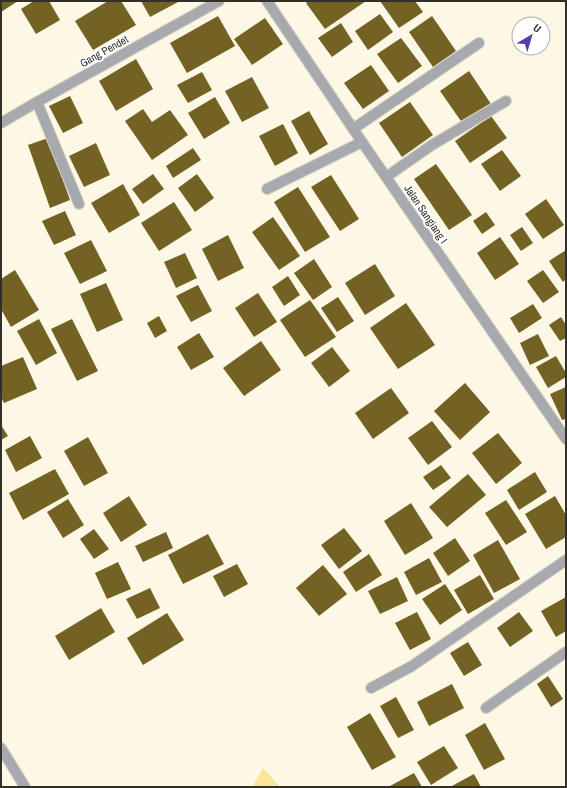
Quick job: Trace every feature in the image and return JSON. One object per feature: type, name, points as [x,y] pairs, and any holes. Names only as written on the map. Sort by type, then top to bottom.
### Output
[{"type":"street","name":"Gang Pendet","points":[[1,123],[219,1]]},
{"type":"street","name":"Jalan Sangiang I","points":[[267,1],[566,439]]},
{"type":"street","points":[[353,129],[479,43]]},
{"type":"street","points":[[386,176],[432,145],[506,101]]},
{"type":"street","points":[[37,102],[78,204]]},
{"type":"street","points":[[267,189],[362,142]]},
{"type":"street","points":[[371,688],[412,666],[566,560]]},
{"type":"street","points":[[486,708],[566,652]]},
{"type":"street","points":[[1,748],[25,787]]},
{"type":"shaded area","points":[[263,768],[280,787],[252,787]]},
{"type":"building","points":[[1,1],[18,1],[1,12]]},
{"type":"building","points":[[34,1],[49,1],[60,20],[36,34],[21,9]]},
{"type":"building","points":[[108,1],[121,1],[136,25],[93,50],[75,21]]},
{"type":"building","points":[[141,1],[180,1],[150,17]]},
{"type":"building","points":[[309,1],[366,1],[325,29],[306,3]]},
{"type":"building","points":[[380,1],[415,1],[423,12],[399,28]]},
{"type":"building","points":[[380,14],[393,32],[368,50],[355,31]]},
{"type":"building","points":[[218,16],[235,46],[187,73],[170,43]]},
{"type":"building","points":[[432,16],[456,51],[433,67],[409,32]]},
{"type":"building","points":[[265,18],[283,44],[252,65],[234,39]]},
{"type":"building","points":[[341,23],[353,42],[332,57],[318,38]]},
{"type":"building","points":[[401,38],[422,66],[398,83],[377,54]]},
{"type":"building","points":[[136,59],[153,89],[116,111],[99,81]]},
{"type":"building","points":[[371,65],[389,91],[363,109],[344,83]]},
{"type":"building","points":[[469,71],[491,104],[463,124],[440,91]]},
{"type":"building","points":[[202,72],[212,90],[188,103],[177,85]]},
{"type":"building","points":[[252,77],[269,108],[242,122],[225,91]]},
{"type":"building","points":[[70,96],[83,123],[63,133],[49,106]]},
{"type":"building","points":[[215,97],[230,123],[204,139],[188,113]]},
{"type":"building","points":[[410,102],[433,135],[402,157],[379,123]]},
{"type":"building","points":[[143,109],[152,122],[170,110],[188,135],[152,160],[125,121]]},
{"type":"building","points":[[309,111],[328,144],[310,155],[291,121]]},
{"type":"building","points":[[491,116],[507,138],[470,163],[455,141]]},
{"type":"building","points":[[283,124],[298,153],[275,166],[259,136]]},
{"type":"building","points":[[48,138],[70,200],[50,208],[28,145]]},
{"type":"building","points":[[96,143],[110,175],[84,187],[69,156]]},
{"type":"building","points":[[193,148],[201,160],[173,178],[166,166]]},
{"type":"building","points":[[502,150],[521,176],[500,191],[481,164]]},
{"type":"building","points":[[436,164],[472,215],[449,230],[414,179]]},
{"type":"building","points":[[153,174],[164,189],[143,204],[132,189]]},
{"type":"building","points":[[197,174],[214,198],[195,212],[178,188]]},
{"type":"building","points":[[331,175],[359,219],[340,231],[311,187]]},
{"type":"building","points":[[123,184],[140,215],[109,233],[91,203]]},
{"type":"building","points":[[298,187],[330,237],[305,252],[274,202]]},
{"type":"building","points":[[546,199],[564,225],[543,239],[525,214]]},
{"type":"building","points":[[174,202],[192,230],[159,251],[141,223]]},
{"type":"building","points":[[65,211],[76,235],[54,245],[42,221]]},
{"type":"building","points":[[486,212],[495,225],[482,234],[473,221]]},
{"type":"building","points":[[273,217],[300,256],[279,270],[252,232]]},
{"type":"building","points":[[522,227],[533,243],[521,251],[510,235]]},
{"type":"building","points":[[228,235],[244,268],[218,281],[202,249]]},
{"type":"building","points":[[500,237],[519,264],[495,280],[477,253]]},
{"type":"building","points":[[91,240],[107,271],[80,284],[64,253]]},
{"type":"building","points":[[566,250],[566,279],[563,282],[549,261]]},
{"type":"building","points":[[185,253],[197,278],[176,288],[164,262]]},
{"type":"building","points":[[314,259],[332,287],[313,300],[294,273]]},
{"type":"building","points":[[375,264],[395,296],[365,315],[345,283]]},
{"type":"building","points":[[15,270],[39,310],[11,327],[1,309],[1,279]]},
{"type":"building","points":[[543,270],[559,292],[543,303],[527,281]]},
{"type":"building","points":[[288,276],[300,295],[284,306],[272,287]]},
{"type":"building","points":[[106,283],[123,320],[97,332],[80,294]]},
{"type":"building","points":[[198,285],[212,311],[191,322],[176,296]]},
{"type":"building","points":[[258,293],[277,322],[254,337],[235,308]]},
{"type":"building","points":[[338,297],[354,321],[337,332],[321,308]]},
{"type":"building","points":[[310,300],[336,337],[305,357],[280,320]]},
{"type":"building","points":[[406,303],[435,345],[398,369],[370,328]]},
{"type":"building","points":[[533,304],[542,318],[519,333],[510,318]]},
{"type":"building","points":[[159,316],[167,331],[155,338],[147,323]]},
{"type":"building","points":[[561,317],[566,325],[566,338],[560,341],[549,325]]},
{"type":"building","points":[[39,319],[57,353],[36,365],[17,331]]},
{"type":"building","points":[[72,319],[98,371],[77,381],[51,329]]},
{"type":"building","points":[[199,333],[214,357],[191,370],[177,347]]},
{"type":"building","points":[[538,334],[549,356],[530,365],[520,343]]},
{"type":"building","points":[[261,341],[281,370],[244,396],[223,368]]},
{"type":"building","points":[[332,347],[350,371],[329,387],[311,363]]},
{"type":"building","points":[[556,356],[566,373],[566,377],[548,388],[536,367]]},
{"type":"building","points":[[23,357],[37,389],[4,403],[1,397],[1,366]]},
{"type":"building","points":[[465,383],[490,412],[460,440],[434,411]]},
{"type":"building","points":[[566,387],[566,419],[562,420],[550,394]]},
{"type":"building","points":[[391,388],[409,413],[373,439],[355,413]]},
{"type":"building","points":[[432,421],[452,447],[428,465],[408,438]]},
{"type":"building","points":[[1,425],[8,436],[1,440]]},
{"type":"building","points":[[498,433],[522,463],[496,484],[472,453]]},
{"type":"building","points":[[30,436],[42,458],[16,472],[5,450]]},
{"type":"building","points":[[88,437],[108,473],[84,486],[64,451]]},
{"type":"building","points":[[441,465],[451,478],[433,490],[423,477]]},
{"type":"building","points":[[55,469],[69,494],[23,520],[9,493]]},
{"type":"building","points":[[535,472],[547,492],[519,510],[507,490]]},
{"type":"building","points":[[468,474],[486,495],[447,527],[429,507]]},
{"type":"building","points":[[129,496],[147,525],[121,542],[103,513]]},
{"type":"building","points":[[555,496],[566,515],[566,537],[546,549],[525,514]]},
{"type":"building","points":[[68,499],[84,525],[63,538],[47,512]]},
{"type":"building","points":[[506,500],[527,532],[506,545],[485,513]]},
{"type":"building","points":[[411,503],[433,538],[405,555],[384,521]]},
{"type":"building","points":[[344,528],[362,551],[339,569],[321,545]]},
{"type":"building","points":[[94,529],[109,549],[94,559],[80,539]]},
{"type":"building","points":[[166,532],[173,548],[143,562],[135,546]]},
{"type":"building","points":[[208,534],[224,564],[183,584],[168,555]]},
{"type":"building","points":[[455,538],[470,561],[448,576],[433,553]]},
{"type":"building","points":[[498,540],[520,579],[494,593],[473,555]]},
{"type":"building","points":[[369,554],[382,575],[356,592],[343,572]]},
{"type":"building","points":[[429,558],[442,582],[416,595],[404,572]]},
{"type":"building","points":[[118,562],[131,589],[107,599],[95,573]]},
{"type":"building","points":[[237,564],[248,584],[224,597],[213,576]]},
{"type":"building","points":[[323,565],[347,594],[319,616],[296,588]]},
{"type":"building","points":[[480,575],[494,599],[468,614],[454,590]]},
{"type":"building","points":[[397,577],[408,601],[380,614],[368,591]]},
{"type":"building","points":[[445,584],[462,610],[440,625],[422,599]]},
{"type":"building","points":[[150,588],[160,608],[137,619],[126,599]]},
{"type":"building","points":[[566,597],[566,631],[556,637],[541,611]]},
{"type":"building","points":[[101,608],[115,632],[69,660],[55,636]]},
{"type":"building","points":[[417,612],[431,639],[410,650],[395,623]]},
{"type":"building","points":[[519,612],[533,631],[510,647],[497,628]]},
{"type":"building","points":[[167,613],[184,640],[143,665],[127,638]]},
{"type":"building","points":[[468,642],[482,665],[464,676],[450,653]]},
{"type":"building","points":[[548,676],[563,699],[551,707],[537,684]]},
{"type":"building","points":[[452,684],[464,708],[429,726],[417,702]]},
{"type":"building","points":[[396,697],[414,730],[398,738],[380,706]]},
{"type":"building","points":[[370,713],[396,757],[372,770],[347,727]]},
{"type":"building","points":[[485,723],[505,759],[484,770],[465,735]]},
{"type":"building","points":[[444,746],[458,768],[431,785],[417,762]]},
{"type":"building","points":[[414,773],[422,787],[390,787],[390,786]]},
{"type":"building","points":[[474,774],[481,787],[450,787]]}]
